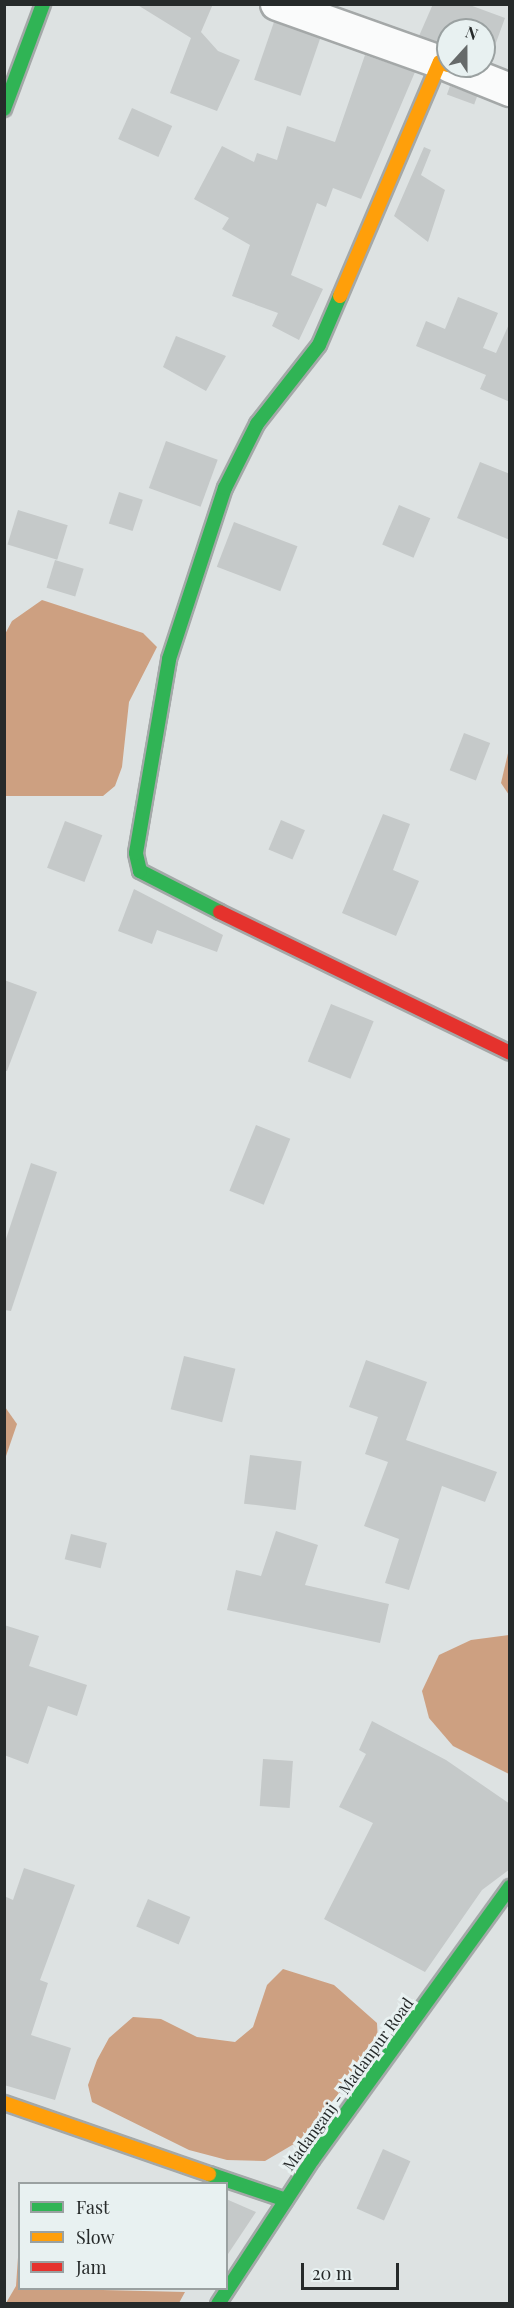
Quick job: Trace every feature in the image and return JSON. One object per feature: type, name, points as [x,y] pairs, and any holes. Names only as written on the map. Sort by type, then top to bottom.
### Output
[{"type":"street","points":[[4,109],[43,4]]},
{"type":"street","points":[[277,4],[436,60]]},
{"type":"street","points":[[440,78],[319,345],[257,424],[213,519],[169,659],[136,853],[140,871],[164,885],[510,1053]]},
{"type":"street","points":[[480,78],[510,90]]},
{"type":"street","name":"Madanganj - Madanpur Road","points":[[228,2289],[286,2200],[510,1887]]},
{"type":"street","points":[[4,2103],[286,2200]]},
{"type":"street","name":"Madanganj - Madanpur Road","points":[[218,2304],[227,2290]]},
{"type":"shaded area","points":[[42,600],[143,633],[157,647],[129,702],[122,767],[115,786],[103,796],[5,796],[4,636],[12,621]]},
{"type":"shaded area","points":[[509,749],[509,795],[501,783]]},
{"type":"shaded area","points":[[5,1407],[17,1424],[5,1459]]},
{"type":"shaded area","points":[[510,1635],[509,1774],[453,1746],[429,1718],[422,1691],[439,1655],[471,1640]]},
{"type":"shaded area","points":[[283,1969],[334,1985],[377,2023],[378,2042],[367,2060],[299,2141],[265,2161],[227,2160],[189,2150],[92,2102],[88,2085],[97,2060],[109,2038],[133,2017],[161,2019],[197,2037],[235,2042],[253,2027],[267,1985]]},
{"type":"shaded area","points":[[18,2257],[18,2290],[185,2292],[179,2303],[6,2303],[16,2286]]},
{"type":"building","points":[[136,4],[213,4],[201,32],[218,51],[240,60],[217,111],[170,93],[191,38]]},
{"type":"building","points":[[433,4],[467,4],[505,18],[496,43],[496,18],[436,18],[436,41],[419,36]]},
{"type":"building","points":[[274,22],[320,38],[300,96],[254,80]]},
{"type":"building","points":[[365,55],[415,72],[361,199],[333,188],[326,207],[317,203],[291,275],[323,289],[299,340],[272,326],[278,313],[232,296],[250,245],[222,229],[229,218],[194,199],[222,146],[254,162],[257,153],[277,160],[287,126],[335,142]]},
{"type":"building","points":[[450,86],[477,96],[474,104],[447,94]]},
{"type":"building","points":[[132,108],[172,126],[158,157],[118,139]]},
{"type":"building","points":[[424,147],[431,150],[421,175],[445,190],[428,242],[394,216]]},
{"type":"building","points":[[458,297],[498,313],[483,348],[496,353],[510,322],[510,402],[480,389],[486,375],[416,346],[426,321],[445,329]]},
{"type":"building","points":[[176,336],[226,356],[206,391],[163,367]]},
{"type":"building","points":[[166,441],[218,460],[201,507],[149,488]]},
{"type":"building","points":[[480,462],[510,474],[510,540],[457,518]]},
{"type":"building","points":[[119,492],[143,500],[133,531],[109,523]]},
{"type":"building","points":[[399,505],[430,518],[413,558],[382,545]]},
{"type":"building","points":[[18,510],[68,525],[57,560],[7,544]]},
{"type":"building","points":[[234,522],[297,546],[280,591],[217,567]]},
{"type":"building","points":[[55,560],[84,569],[75,597],[47,588]]},
{"type":"building","points":[[464,733],[490,743],[476,780],[450,770]]},
{"type":"building","points":[[383,814],[410,824],[393,870],[419,881],[396,936],[342,913]]},
{"type":"building","points":[[281,820],[305,830],[292,860],[268,849]]},
{"type":"building","points":[[65,821],[102,835],[84,882],[47,868]]},
{"type":"building","points":[[134,889],[223,935],[217,952],[157,930],[152,944],[118,931]]},
{"type":"building","points":[[4,980],[37,992],[7,1071],[4,1071]]},
{"type":"building","points":[[331,1004],[374,1021],[350,1079],[308,1061]]},
{"type":"building","points":[[256,1125],[290,1139],[264,1205],[229,1191]]},
{"type":"building","points":[[31,1163],[57,1172],[11,1311],[4,1310],[4,1245]]},
{"type":"building","points":[[184,1356],[235,1369],[222,1422],[171,1409]]},
{"type":"building","points":[[366,1360],[427,1382],[406,1440],[497,1472],[485,1502],[442,1486],[409,1590],[385,1583],[399,1539],[364,1526],[388,1462],[365,1454],[378,1417],[349,1407]]},
{"type":"building","points":[[250,1455],[302,1461],[296,1510],[244,1504]]},
{"type":"building","points":[[276,1531],[318,1545],[305,1585],[389,1604],[380,1643],[227,1610],[236,1570],[261,1576]]},
{"type":"building","points":[[71,1534],[107,1543],[101,1568],[65,1559]]},
{"type":"building","points":[[4,1625],[39,1636],[29,1666],[87,1685],[77,1716],[48,1706],[28,1764],[4,1755]]},
{"type":"building","points":[[372,1721],[446,1760],[510,1804],[510,1869],[482,1890],[425,1972],[324,1919],[373,1823],[339,1807],[366,1754],[359,1750]]},
{"type":"building","points":[[263,1759],[293,1761],[290,1808],[260,1806]]},
{"type":"building","points":[[24,1868],[75,1885],[40,1980],[48,1983],[31,2035],[71,2048],[55,2100],[4,2085],[4,1896],[13,1900]]},
{"type":"building","points":[[148,1899],[190,1917],[179,1945],[136,1927]]},
{"type":"building","points":[[383,2149],[410,2161],[384,2221],[357,2208]]},
{"type":"building","points":[[228,2200],[256,2212],[228,2254]]},
{"type":"traffic: fast","points":[[4,109],[43,4]]},
{"type":"traffic: fast","points":[[220,912],[140,871],[136,853],[169,659],[225,488],[257,424],[319,345],[340,296]]},
{"type":"traffic: fast","points":[[228,2289],[313,2159],[510,1887]]},
{"type":"traffic: fast","points":[[209,2174],[286,2200]]},
{"type":"traffic: fast","points":[[218,2304],[227,2290]]},
{"type":"traffic: slow","points":[[340,296],[436,71]]},
{"type":"traffic: slow","points":[[4,2103],[209,2174]]},
{"type":"traffic: jam","points":[[220,912],[510,1053]]}]
